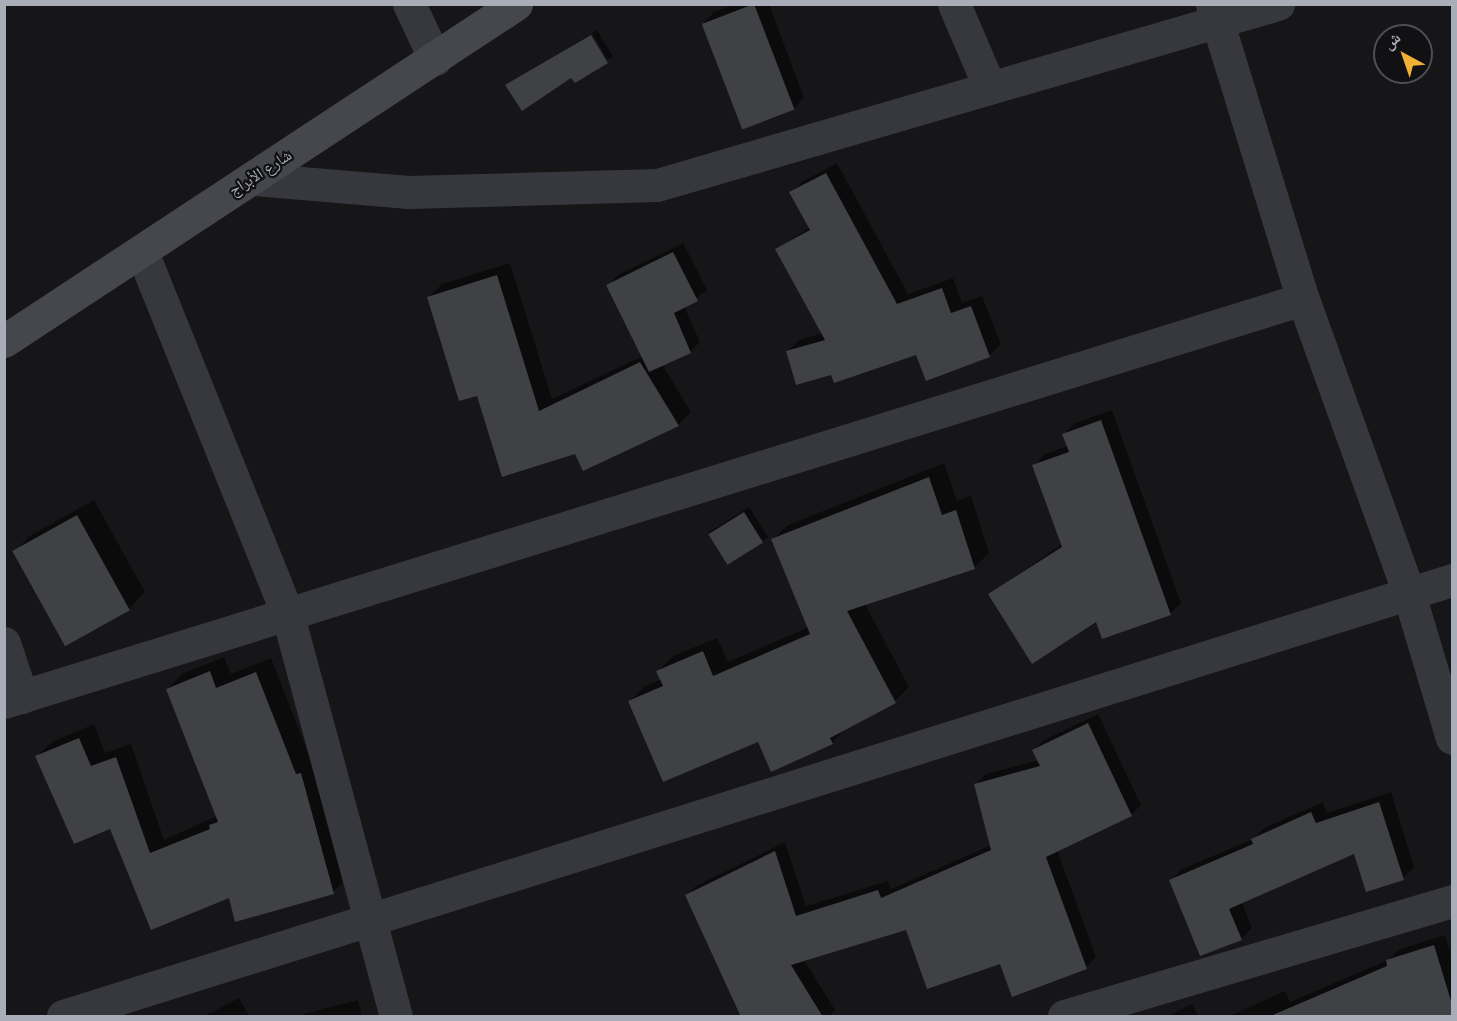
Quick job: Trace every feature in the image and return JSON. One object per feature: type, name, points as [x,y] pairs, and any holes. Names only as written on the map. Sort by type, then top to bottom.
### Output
[{"type":"street","points":[[409,4],[435,59]]},
{"type":"street","name":"شارع الأبراج","points":[[4,341],[254,179],[516,4]]},
{"type":"street","points":[[954,4],[990,88]]},
{"type":"street","points":[[254,179],[408,192],[657,185],[990,88],[1215,13],[1278,4]]},
{"type":"street","points":[[1215,13],[1303,299],[1409,594],[1452,738]]},
{"type":"street","points":[[142,252],[288,616],[396,1017]]},
{"type":"street","points":[[4,643],[13,699],[288,616],[1303,299]]},
{"type":"street","points":[[63,1017],[1452,580]]},
{"type":"street","points":[[1064,1017],[1452,901]]},
{"type":"building","points":[[754,4],[794,109],[742,130],[702,24]]},
{"type":"building","points":[[591,35],[608,63],[575,83],[571,78],[522,111],[505,85]]},
{"type":"building","points":[[826,173],[897,304],[942,288],[951,313],[971,306],[990,357],[926,381],[916,355],[834,383],[831,375],[796,385],[786,351],[825,340],[775,249],[810,230],[789,192]]},
{"type":"building","points":[[673,252],[698,301],[674,313],[691,353],[649,372],[606,285]]},
{"type":"building","points":[[497,275],[539,411],[640,362],[679,426],[583,471],[575,454],[502,477],[477,396],[459,401],[427,297]]},
{"type":"building","points":[[1101,420],[1171,615],[1102,639],[1096,622],[1032,664],[988,594],[1062,547],[1032,465],[1069,452],[1062,434]]},
{"type":"building","points":[[929,477],[942,515],[956,510],[975,569],[847,611],[896,703],[830,738],[833,744],[771,772],[758,742],[663,782],[628,701],[663,686],[656,671],[703,651],[713,676],[810,634],[771,539]]},
{"type":"building","points":[[744,512],[763,543],[727,565],[708,534]]},
{"type":"building","points":[[77,515],[130,610],[65,646],[12,551]]},
{"type":"building","points":[[210,671],[216,688],[256,672],[296,774],[301,773],[334,894],[235,922],[229,898],[151,930],[110,829],[74,844],[35,756],[79,738],[91,766],[116,757],[150,853],[210,829],[209,825],[218,822],[166,689]]},
{"type":"building","points":[[1088,723],[1132,816],[1046,857],[1087,969],[1012,997],[1000,964],[927,989],[906,930],[791,965],[823,1017],[741,1017],[685,895],[775,851],[796,916],[878,890],[881,898],[991,850],[974,784],[1040,766],[1032,750]]},
{"type":"building","points":[[1379,802],[1404,880],[1366,892],[1354,854],[1229,909],[1242,940],[1200,956],[1169,880],[1253,844],[1251,839],[1311,812],[1316,823]]},
{"type":"building","points":[[1434,945],[1452,1004],[1452,1017],[1268,1017],[1387,966],[1386,960]]}]
